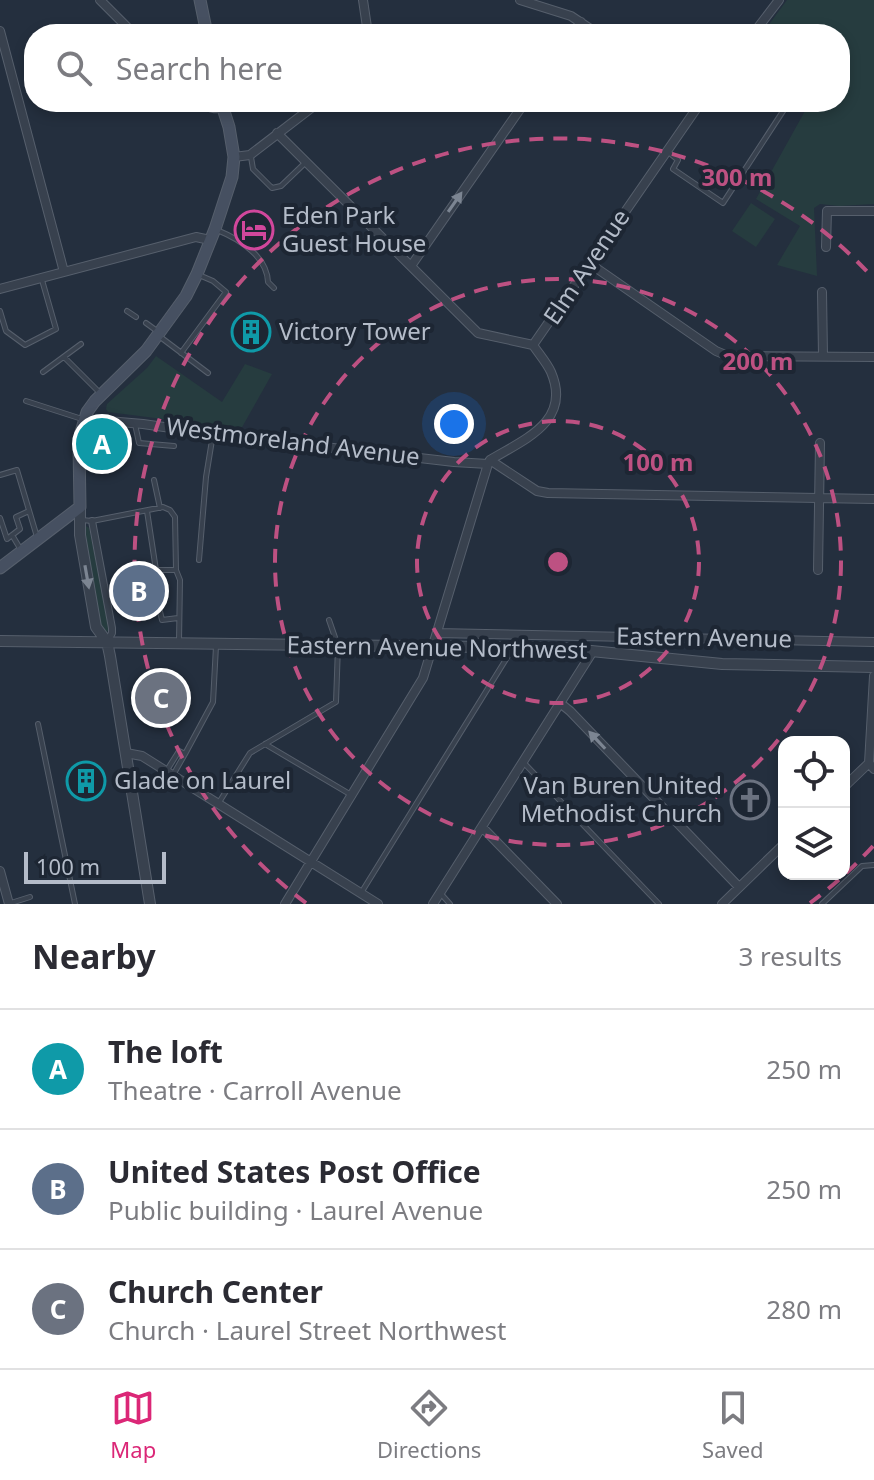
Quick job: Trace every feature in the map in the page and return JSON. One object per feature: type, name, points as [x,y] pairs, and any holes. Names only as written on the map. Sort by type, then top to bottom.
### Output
[{"type":"main road","points":[[200,0],[205,24]]},
{"type":"main road","points":[[0,568],[38,539],[80,514],[79,446],[84,419],[101,395],[137,361],[186,296],[212,234],[232,177],[234,157],[224,112]]},
{"type":"street","points":[[100,0],[124,24]]},
{"type":"street","points":[[363,0],[367,24]]},
{"type":"street","points":[[520,0],[571,16],[584,24]]},
{"type":"street","points":[[761,24],[779,0]]},
{"type":"street","points":[[0,31],[64,272]]},
{"type":"street","points":[[234,157],[250,155],[305,112]]},
{"type":"street","points":[[411,266],[518,112]]},
{"type":"street","name":"Elm Avenue","points":[[489,462],[531,436],[556,408],[557,394],[551,372],[533,345],[693,112]]},
{"type":"street","points":[[277,133],[478,333],[533,345]]},
{"type":"street","points":[[826,247],[827,211],[874,211]]},
{"type":"street","points":[[0,289],[212,234]]},
{"type":"street","points":[[589,263],[716,351],[728,356],[874,357]]},
{"type":"street","points":[[822,292],[823,356]]},
{"type":"street","name":"Westmoreland Avenue","points":[[84,419],[454,462],[489,462],[537,491],[548,493],[874,499]]},
{"type":"street","points":[[818,570],[820,443]]},
{"type":"street","points":[[285,904],[419,688],[489,462]]},
{"type":"street","points":[[80,514],[80,535],[96,627],[107,642],[150,904]]},
{"type":"street","points":[[92,521],[112,628],[107,642]]},
{"type":"street","name":"Eastern Avenue","points":[[437,633],[874,642]]},
{"type":"street","name":"Eastern Avenue Northwest","points":[[0,641],[561,648],[739,665],[874,667]]},
{"type":"street","points":[[433,904],[593,651]]},
{"type":"street","points":[[850,782],[871,766],[874,676]]},
{"type":"street","points":[[560,703],[739,887]]},
{"type":"street","points":[[126,753],[142,756],[378,904]]},
{"type":"street","points":[[482,827],[557,904]]},
{"type":"street","points":[[722,904],[778,850]]},
{"type":"street","points":[[0,871],[9,904]]},
{"type":"lane","points":[[667,151],[678,160],[673,169],[723,203],[782,112]]},
{"type":"lane","points":[[250,155],[253,169],[272,188],[281,186],[306,162]]},
{"type":"lane","points":[[212,234],[232,236],[256,255],[274,288]]},
{"type":"lane","points":[[181,353],[226,292],[213,281],[197,274]]},
{"type":"lane","points":[[0,311],[6,331],[25,345],[56,329],[41,278]]},
{"type":"lane","points":[[127,311],[136,317]]},
{"type":"lane","points":[[146,323],[208,373]]},
{"type":"lane","points":[[43,372],[81,344]]},
{"type":"lane","points":[[64,357],[101,395]]},
{"type":"lane","points":[[26,401],[84,419]]},
{"type":"lane","points":[[135,424],[139,443],[174,446]]},
{"type":"lane","points":[[199,560],[213,434]]},
{"type":"lane","points":[[0,475],[17,470],[38,539]]},
{"type":"lane","points":[[154,480],[160,508]]},
{"type":"lane","points":[[80,514],[92,521],[160,508],[170,510],[175,517],[176,570],[180,580],[179,643]]},
{"type":"lane","points":[[0,518],[7,539],[20,529],[16,517],[29,511]]},
{"type":"lane","points":[[147,511],[156,570],[176,570]]},
{"type":"lane","points":[[12,535],[22,551]]},
{"type":"lane","points":[[132,614],[159,607],[162,620],[178,618]]},
{"type":"lane","points":[[218,804],[250,753],[336,702],[338,646],[329,620]]},
{"type":"lane","points":[[170,773],[213,702],[216,644]]},
{"type":"lane","points":[[361,893],[508,656],[518,647]]},
{"type":"lane","points":[[38,724],[75,904]]},
{"type":"lane","points":[[265,744],[353,796]]},
{"type":"lane","points":[[523,762],[659,904]]},
{"type":"lane","points":[[822,904],[862,866],[874,865]]},
{"type":"lane","points":[[440,893],[450,904]]},
{"type":"lane","points":[[9,904],[30,897]]},
{"type":"green space","points":[[787,0],[874,0],[874,204],[820,204],[814,208],[817,276],[777,265],[800,226],[756,199],[804,112],[850,112],[850,24],[769,24]]},
{"type":"green space","points":[[751,203],[775,219],[756,247],[732,231]]},
{"type":"green space","points":[[156,356],[222,402],[245,364],[272,374],[241,429],[108,412],[107,404]]},
{"type":"green space","points":[[86,526],[89,528],[110,629],[105,633],[102,631]]},
{"type":"place","name":"Eden Park Guest House","points":[[254,230]]},
{"type":"place","name":"Victory Tower","points":[[251,332]]},
{"type":"place","name":"The loft","points":[[102,444]]},
{"type":"place","name":"United States Post Office","points":[[139,591]]},
{"type":"place","name":"Church Center","points":[[161,698]]},
{"type":"place","name":"Glade on Laurel","points":[[86,781]]},
{"type":"place","name":"Van Buren United Methodist Church","points":[[750,800]]}]
